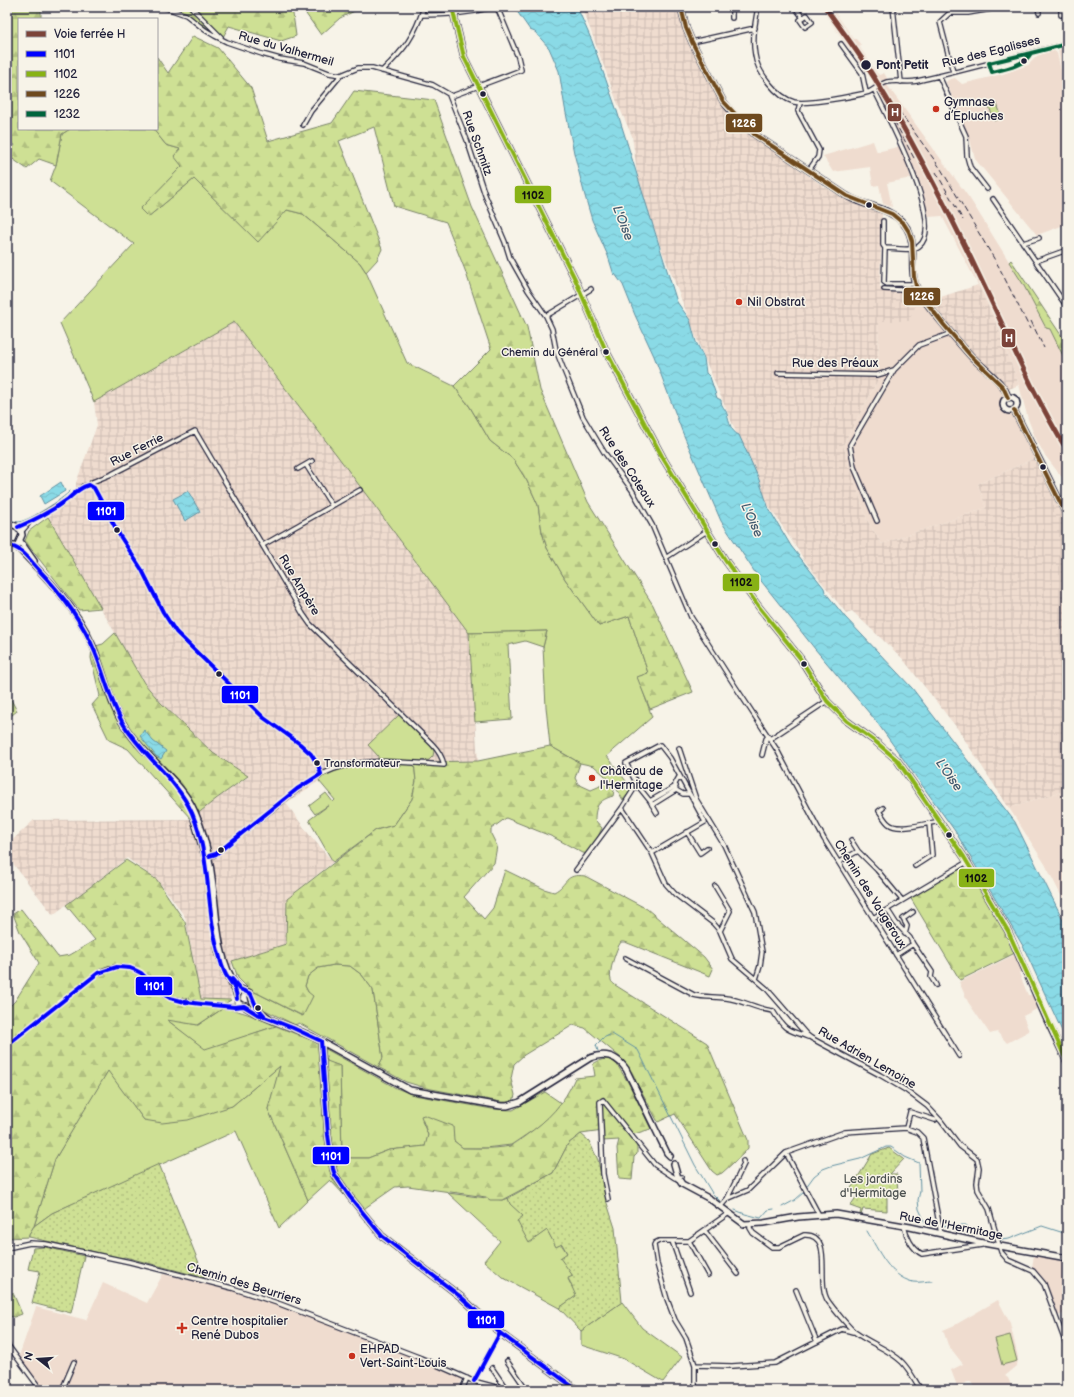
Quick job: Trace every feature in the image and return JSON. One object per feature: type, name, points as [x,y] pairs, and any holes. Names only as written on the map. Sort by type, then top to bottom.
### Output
[{"type":"main road","points":[[452,7],[464,57],[582,294],[606,351],[664,460],[737,578],[758,607],[800,658],[827,701],[847,721],[876,742],[897,760],[940,821],[967,862],[1008,931],[1067,1062]]},
{"type":"main road","points":[[680,7],[692,42],[723,100],[732,112],[754,134],[853,199],[884,210],[898,218],[906,227],[910,234],[913,249],[912,276],[918,291],[970,355],[1003,388],[1008,394],[1008,398]]},
{"type":"main road","points":[[1008,398],[1004,403],[1004,407],[1007,410],[1014,410]]},
{"type":"main road","points":[[1008,398],[1012,398],[1017,402],[1017,407],[1014,410]]},
{"type":"main road","points":[[1014,410],[1067,516]]},
{"type":"main road","points":[[7,546],[14,546],[20,542],[22,535],[18,527],[8,524]]},
{"type":"main road","points":[[20,542],[76,615],[87,633],[99,662],[113,704],[124,726],[138,744],[178,788],[190,807],[207,857],[223,956],[234,981],[240,989],[250,993],[252,1001],[259,1010],[272,1020]]},
{"type":"main road","points":[[14,546],[21,551],[49,581]]},
{"type":"main road","points":[[207,857],[218,951],[225,972],[242,1006],[257,1014],[296,1029],[321,1041],[402,1086],[415,1091],[507,1106],[520,1102],[590,1058],[600,1055],[612,1056],[621,1062],[631,1078],[666,1147],[679,1177],[690,1188],[742,1222],[750,1224]]},
{"type":"main road","points":[[237,998],[239,993],[244,991]]},
{"type":"main road","points":[[242,1006],[248,1005],[252,1001]]},
{"type":"main road","points":[[321,1041],[328,1135],[333,1169],[350,1197],[382,1236],[461,1296],[500,1333],[577,1390]]},
{"type":"main road","name":"Rue de l'Hermitage","points":[[750,1224],[820,1215],[846,1215],[1067,1259]]},
{"type":"street","name":"Rue du Valhermeil","points":[[164,7],[186,15],[205,30],[225,41],[262,54],[304,63],[329,73],[341,75],[358,68],[366,67],[433,85],[449,95]]},
{"type":"street","name":"Rue du Valhermeil","points":[[191,7],[225,41]]},
{"type":"street","points":[[382,71],[405,48],[412,38],[424,7]]},
{"type":"street","points":[[422,15],[454,15],[475,12],[492,7]]},
{"type":"street","points":[[449,95],[455,95],[521,70],[518,57],[496,7]]},
{"type":"street","points":[[732,7],[732,18]]},
{"type":"street","points":[[758,7],[755,28],[754,54],[756,63],[769,83],[778,92],[792,101],[818,150],[818,157],[809,170]]},
{"type":"street","points":[[795,7],[803,18]]},
{"type":"street","points":[[893,7],[902,82]]},
{"type":"street","points":[[953,72],[940,22],[956,7]]},
{"type":"street","points":[[951,13],[968,13],[1003,7]]},
{"type":"street","points":[[1038,7],[1039,13]]},
{"type":"street","points":[[1061,7],[1061,15]]},
{"type":"street","points":[[692,42],[755,28]]},
{"type":"street","points":[[841,44],[862,73],[866,92]]},
{"type":"street","name":"Rue des Egalisses","points":[[792,101],[800,103],[815,102],[866,92],[887,82],[914,82],[1067,44]]},
{"type":"street","points":[[303,125],[311,111],[341,75]]},
{"type":"street","points":[[939,76],[966,136],[967,156],[970,167],[986,189]]},
{"type":"street","points":[[874,89],[901,141],[921,196],[927,223],[924,240],[913,249],[885,248]]},
{"type":"street","name":"Rue Schmitz","points":[[449,95],[467,140],[486,198]]},
{"type":"street","points":[[798,111],[800,103]]},
{"type":"street","name":"Rue des Coteaux","points":[[486,198],[513,264],[532,297],[546,316],[552,329],[556,350],[583,417],[604,452],[632,490],[652,525],[667,557],[691,617],[769,738]]},
{"type":"street","points":[[993,198],[1067,307]]},
{"type":"street","points":[[883,221],[883,245],[885,248],[884,282],[887,284],[915,284]]},
{"type":"street","points":[[1024,243],[1039,238]]},
{"type":"street","points":[[1036,261],[1067,250]]},
{"type":"street","points":[[546,316],[591,289]]},
{"type":"street","points":[[884,289],[918,291]]},
{"type":"street","name":"Rue des Préaux","points":[[778,373],[872,376],[894,370],[919,345],[952,333]]},
{"type":"street","points":[[877,520],[854,467],[850,445],[894,370]]},
{"type":"street","name":"Rue Ferrie","points":[[30,522],[68,499],[82,486],[88,485],[112,474],[195,431]]},
{"type":"street","name":"Rue Ampère","points":[[195,431],[310,624],[437,749],[444,765],[378,762],[361,763],[342,766],[321,774]]},
{"type":"street","points":[[298,469],[312,461]]},
{"type":"street","points":[[306,465],[332,506]]},
{"type":"street","points":[[88,485],[96,491],[120,536],[142,570],[163,612],[176,632],[264,718],[300,744],[318,765],[321,774],[297,789],[220,851],[207,857]]},
{"type":"street","points":[[263,546],[360,490]]},
{"type":"street","points":[[18,527],[30,522]]},
{"type":"street","points":[[21,532],[30,522]]},
{"type":"street","points":[[667,557],[707,531]]},
{"type":"street","points":[[762,755],[766,739],[827,701]]},
{"type":"street","name":"Chemin des Vaugeroux","points":[[769,738],[824,839],[959,1056]]},
{"type":"street","points":[[652,853],[705,822],[679,777],[670,758],[660,745],[626,763],[638,786],[650,800],[657,813]]},
{"type":"street","points":[[679,748],[696,799],[724,845],[755,912],[762,952],[756,979]]},
{"type":"street","points":[[679,777],[675,784],[676,788],[683,794],[689,794]]},
{"type":"street","points":[[576,870],[622,808],[634,789],[638,786]]},
{"type":"street","points":[[650,800],[676,788]]},
{"type":"street","points":[[652,805],[676,788]]},
{"type":"street","name":"Rue Adrien Lemoine","points":[[622,808],[652,853],[666,884],[675,894],[713,923],[720,931],[732,959],[766,988],[806,1034],[907,1091],[927,1106],[960,1146],[977,1159],[980,1168],[977,1183],[978,1190],[989,1209],[999,1245]]},
{"type":"street","points":[[883,808],[879,811],[887,822],[894,827],[940,821]]},
{"type":"street","points":[[915,866],[932,855],[929,823]]},
{"type":"street","points":[[686,832],[700,853],[707,848]]},
{"type":"street","points":[[851,840],[858,851],[877,870],[902,900]]},
{"type":"street","points":[[839,862],[858,851]]},
{"type":"street","points":[[874,918],[967,862]]},
{"type":"street","points":[[715,886],[730,911],[720,931]]},
{"type":"street","points":[[889,912],[896,923],[910,938],[932,972],[932,977],[936,985]]},
{"type":"street","points":[[905,934],[907,926],[903,919],[913,912]]},
{"type":"street","points":[[896,955],[913,944]]},
{"type":"street","points":[[625,958],[694,995],[700,997],[727,998],[754,1007],[773,1011],[784,1028],[811,1038]]},
{"type":"street","points":[[7,1044],[98,973],[112,968],[122,967],[133,969],[142,974],[160,992],[174,999],[242,1006]]},
{"type":"street","points":[[225,1005],[230,1004],[237,998]]},
{"type":"street","points":[[773,1011],[779,1004]]},
{"type":"street","points":[[608,1199],[603,1174],[600,1102],[603,1100],[655,1165],[675,1178],[679,1177]]},
{"type":"street","points":[[906,1128],[910,1112],[935,1120]]},
{"type":"street","points":[[718,1206],[726,1199],[748,1190],[786,1153],[845,1132],[906,1128],[917,1132],[923,1138],[941,1234]]},
{"type":"street","points":[[786,1153],[820,1215]]},
{"type":"street","points":[[726,1199],[744,1164],[743,1161]]},
{"type":"street","points":[[695,1390],[695,1365],[686,1338],[674,1320],[667,1299],[657,1264],[655,1243],[659,1241],[689,1241],[729,1213]]},
{"type":"street","points":[[750,1224],[750,1228],[753,1233],[772,1247],[779,1247],[804,1235],[817,1238],[822,1247],[822,1282],[824,1295],[854,1332]]},
{"type":"street","points":[[904,1226],[913,1247],[917,1252],[922,1254],[982,1245],[983,1243]]},
{"type":"street","points":[[705,1231],[738,1274]]},
{"type":"street","points":[[672,1241],[690,1292]]},
{"type":"street","points":[[689,1241],[708,1275]]},
{"type":"street","name":"Chemin des Beurriers","points":[[7,1248],[30,1242],[46,1244],[130,1262],[232,1288],[280,1304],[422,1358],[474,1381],[507,1390]]},
{"type":"street","points":[[999,1245],[1004,1256],[1008,1260],[1033,1271],[1044,1284],[1067,1347]]},
{"type":"street","points":[[796,1290],[817,1342]]},
{"type":"street","points":[[695,1365],[732,1366],[775,1363],[844,1329],[854,1332],[892,1354],[902,1362],[921,1390]]},
{"type":"street","points":[[474,1381],[500,1333]]},
{"type":"street","points":[[8,1347],[40,1390]]},
{"type":"street","points":[[507,1361],[527,1390]]},
{"type":"street","points":[[62,1390],[74,1362]]},
{"type":"street","points":[[492,1368],[507,1390]]},
{"type":"street","points":[[462,1390],[467,1378]]},
{"type":"shaded area","points":[[582,7],[681,7],[689,43],[720,97],[745,129],[823,186],[852,203],[882,213],[880,287],[911,286],[925,302],[978,285],[998,328],[1019,385],[1004,391],[965,352],[919,298],[909,321],[879,321],[878,380],[843,445],[867,520],[882,544],[986,508],[978,484],[1035,458],[1067,526],[1067,790],[1009,808],[957,728],[902,658],[852,611],[846,613],[805,561],[765,500],[706,362],[661,248],[639,186],[632,136],[617,102]]},
{"type":"shaded area","points":[[820,7],[831,7],[854,39],[856,39],[861,45],[859,46],[877,73],[879,75],[884,73],[887,80],[873,86],[872,79]]},
{"type":"shaded area","points":[[1067,48],[1067,195],[1062,198],[1067,210],[1067,224],[1037,235],[975,159],[970,140],[946,82],[955,78],[962,84],[1003,74],[1028,65],[1037,56],[1053,50],[1057,53],[1063,79],[1058,50]]},
{"type":"shaded area","points":[[883,85],[887,85],[970,199],[1023,284],[1046,328],[1050,329],[1067,364],[1067,484],[1044,454],[1035,437],[1028,419],[1019,385],[998,328],[978,285],[942,216],[929,217],[904,144],[883,104],[886,102],[878,88]]},
{"type":"shaded area","points":[[873,141],[877,152],[901,146],[911,178],[887,183],[892,207],[883,204],[879,185],[873,186],[870,167],[833,172],[823,156]]},
{"type":"shaded area","points":[[919,298],[965,352],[1004,391],[1003,408],[1014,413],[1035,458],[978,484],[986,508],[882,544],[867,520],[843,445],[878,380],[879,321]]},
{"type":"shaded area","points":[[234,322],[336,454],[469,633],[478,761],[378,762],[327,772],[319,781],[286,803],[308,833],[333,862],[287,899],[286,944],[232,961],[231,1000],[201,999],[185,917],[157,880],[127,858],[53,915],[7,856],[7,845],[34,820],[191,819],[216,799],[248,777],[213,753],[161,703],[144,683],[48,517],[76,495],[76,483],[97,425],[94,402]]},
{"type":"shaded area","points":[[1067,790],[1067,907],[1045,864],[1009,808]]},
{"type":"shaded area","points":[[1016,954],[1023,971],[1019,973],[1028,995],[1034,995],[1039,1008],[1023,1016],[1029,1031],[1007,1043],[997,1032],[990,1034],[968,1002],[959,982]]},
{"type":"shaded area","points":[[1034,1255],[1067,1262],[1067,1312],[1058,1316],[1048,1287],[1040,1275],[1032,1268]]},
{"type":"shaded area","name":"Centre hospitalier René Dubos","points":[[163,1274],[232,1290],[271,1302],[354,1335],[397,1350],[461,1377],[462,1380],[457,1390],[43,1390],[19,1356],[36,1307],[86,1320],[103,1283],[147,1303]]},
{"type":"shaded area","points":[[998,1300],[1010,1323],[1018,1357],[1017,1366],[1005,1376],[1008,1378],[1013,1390],[975,1390],[971,1381],[957,1386],[951,1370],[963,1364],[948,1345],[943,1330],[955,1325]]},
{"type":"green space","points":[[7,7],[60,7],[41,10],[41,18],[18,18],[18,130],[68,130],[62,134],[56,165],[39,159],[27,169],[7,155],[15,145],[7,140]]},
{"type":"green space","points":[[176,7],[292,7],[296,36],[281,41],[229,26],[223,37]]},
{"type":"green space","points":[[314,7],[363,7],[340,18],[321,35],[306,14]]},
{"type":"green space","points":[[193,36],[218,48],[251,88],[268,141],[332,123],[354,91],[434,100],[472,207],[527,327],[540,390],[588,502],[653,605],[693,692],[650,709],[637,677],[648,673],[629,616],[599,626],[565,579],[547,548],[542,532],[538,505],[527,481],[513,459],[490,441],[470,407],[454,386],[491,349],[465,270],[446,222],[394,206],[374,127],[339,141],[382,249],[377,260],[366,272],[360,263],[303,214],[287,210],[258,242],[194,179],[148,217],[140,209],[182,166],[174,156],[180,149],[166,145],[154,130],[158,130],[158,58],[168,73]]},
{"type":"green space","points":[[997,104],[1002,118],[994,121],[989,106]]},
{"type":"green space","points":[[68,130],[154,130],[166,145],[180,149],[182,166],[141,209],[148,217],[194,179],[258,241],[287,210],[303,214],[360,263],[366,272],[407,363],[454,386],[470,407],[490,441],[513,459],[527,481],[538,505],[542,532],[547,548],[565,579],[599,626],[629,616],[648,673],[638,677],[652,717],[607,756],[632,789],[623,800],[614,784],[594,766],[580,763],[550,746],[546,707],[543,647],[547,631],[469,633],[336,454],[234,322],[94,402],[60,323],[134,244],[50,181],[56,165],[62,134]]},
{"type":"green space","points":[[1011,260],[1067,344],[1067,364],[1050,329],[1046,328],[1023,284],[1009,262]]},
{"type":"green space","points":[[48,517],[101,608],[79,610],[25,541],[29,531]]},
{"type":"green space","points":[[547,631],[543,647],[525,641],[508,645],[512,719],[475,722],[469,633]]},
{"type":"green space","points":[[115,633],[144,683],[161,703],[213,753],[248,776],[191,819],[128,749],[109,740],[92,705],[100,696],[91,658],[92,647],[103,644]]},
{"type":"green space","points":[[7,692],[17,711],[7,719]]},
{"type":"green space","points":[[399,715],[432,747],[434,751],[433,756],[429,760],[414,762],[416,781],[412,799],[394,825],[376,830],[333,862],[309,820],[329,805],[315,814],[309,806],[326,793],[333,802],[335,800],[319,781],[327,772],[378,762],[378,756],[368,745]]},
{"type":"green space","points":[[550,746],[580,763],[575,778],[578,784],[591,790],[606,782],[614,790],[613,796],[604,799],[597,807],[595,820],[602,828],[590,854],[583,853],[553,837],[506,818],[491,829],[491,834],[497,846],[494,863],[464,897],[484,919],[493,908],[505,870],[544,889],[554,892],[573,876],[585,876],[647,909],[704,957],[713,969],[710,976],[625,942],[621,942],[613,961],[610,977],[611,981],[615,985],[707,1043],[748,1140],[748,1148],[744,1153],[722,1173],[717,1175],[712,1171],[675,1114],[658,1122],[621,1058],[585,1028],[573,1025],[524,1055],[514,1064],[511,1079],[515,1095],[513,1102],[501,1102],[426,1088],[406,1082],[378,1067],[383,1058],[373,990],[362,975],[350,966],[334,965],[318,968],[308,976],[305,986],[308,992],[313,996],[303,1016],[249,989],[238,978],[232,961],[286,944],[287,899],[376,830],[394,825],[412,799],[416,781],[414,762],[478,761]]},
{"type":"green space","points":[[126,860],[157,880],[185,922],[201,999],[231,1000],[226,1003],[222,1009],[198,1025],[167,1020],[205,1049],[276,1026],[319,1043],[327,1061],[340,1066],[342,1158],[368,1158],[389,1150],[425,1146],[428,1135],[421,1116],[424,1115],[453,1126],[454,1141],[463,1148],[493,1148],[510,1146],[533,1130],[554,1111],[566,1096],[575,1078],[595,1076],[593,1064],[608,1058],[613,1058],[629,1084],[651,1129],[634,1134],[631,1137],[637,1146],[637,1154],[634,1157],[632,1180],[619,1179],[617,1148],[619,1140],[603,1141],[603,1131],[581,1134],[568,1144],[553,1173],[502,1200],[490,1200],[486,1197],[408,1186],[395,1187],[365,1208],[362,1214],[330,1180],[308,1200],[268,1109],[280,1066],[232,1106],[188,1120],[162,1123],[144,1120],[108,1071],[55,1159],[34,1226],[29,1234],[29,1237],[7,1238],[7,1009],[15,1001],[39,963],[20,932],[13,914],[21,909],[58,957],[70,955],[95,940],[66,905]]},
{"type":"green space","points":[[964,867],[998,919],[1015,953],[960,980],[910,897]]},
{"type":"green space","points":[[334,965],[350,966],[362,975],[373,990],[383,1058],[378,1067],[299,1023],[295,1025],[259,1007],[249,989],[302,1016],[308,992],[305,986],[308,976],[318,968]]},
{"type":"green space","points":[[222,1009],[229,1009],[243,1013],[276,1026],[205,1050],[166,1019],[198,1025]]},
{"type":"green space","points":[[324,1048],[396,1088],[414,1095],[492,1109],[513,1110],[545,1092],[561,1103],[552,1115],[535,1129],[511,1145],[485,1148],[463,1148],[422,1121],[428,1135],[426,1146],[389,1150],[368,1158],[342,1158],[340,1066],[327,1062]]},
{"type":"green space","points":[[281,1065],[268,1109],[308,1200],[279,1228],[236,1131],[52,1213],[34,1226],[55,1159],[108,1070],[144,1120],[232,1106]]},
{"type":"green space","points":[[581,1134],[589,1141],[598,1160],[606,1200],[615,1228],[622,1302],[581,1331],[559,1308],[576,1296],[568,1278],[573,1276],[560,1258],[567,1253],[562,1244],[556,1247],[547,1230],[529,1243],[517,1221],[523,1216],[510,1204],[508,1198],[553,1173],[568,1144]]},
{"type":"green space","name":"Les jardins d'Hermitage","points":[[889,1148],[904,1159],[890,1174],[897,1174],[898,1197],[887,1195],[887,1211],[863,1209],[861,1215],[861,1210],[850,1206],[857,1196],[850,1190],[872,1154]]},
{"type":"green space","points":[[159,1164],[205,1278],[125,1257],[120,1258],[29,1237],[29,1234],[34,1226],[52,1213]]},
{"type":"green space","points":[[448,1193],[502,1200],[508,1198],[511,1204],[523,1216],[529,1242],[547,1230],[556,1246],[561,1244],[567,1253],[568,1268],[573,1276],[568,1279],[577,1296],[559,1308],[502,1277],[484,1261],[500,1241]]},
{"type":"green space","points":[[45,1247],[84,1256],[71,1313],[32,1303],[40,1271],[28,1269],[33,1248]]},
{"type":"green space","points":[[7,1292],[13,1293],[22,1314],[14,1317],[7,1316]]},
{"type":"green space","points":[[622,1302],[642,1328],[682,1357],[663,1382],[624,1359],[581,1345],[581,1331]]},
{"type":"green space","points":[[1010,1335],[1017,1361],[1002,1365],[995,1339]]},
{"type":"water","name":"L'Oise","points":[[514,7],[577,7],[592,41],[617,111],[677,302],[690,320],[696,342],[704,358],[706,373],[710,377],[717,398],[721,400],[732,429],[739,435],[758,477],[769,509],[791,546],[824,588],[825,592],[845,617],[912,688],[1015,822],[1067,928],[1067,1042],[1023,946],[955,831],[876,721],[815,649],[758,577],[721,521],[682,431],[654,356],[623,285],[615,274],[614,275],[608,256],[592,220],[574,153],[559,71],[549,48],[535,32],[530,30]]},
{"type":"water","points":[[61,482],[65,491],[44,504],[40,496]]},
{"type":"water","points":[[188,491],[200,512],[185,521],[173,499]]},
{"type":"water","points":[[144,730],[153,741],[166,751],[161,759],[156,756],[140,736]]},
{"type":"waterway","points":[[7,519],[19,522],[31,517],[46,509],[70,491]]},
{"type":"waterway","points":[[598,1051],[596,1045],[603,1038],[612,1034],[638,1050],[695,1165],[712,1193],[720,1201]]},
{"type":"waterway","points":[[806,1187],[814,1176],[823,1169],[860,1159],[886,1147],[891,1147],[905,1157],[919,1163],[920,1191],[918,1200],[919,1209],[925,1222]]},
{"type":"waterway","points":[[782,1207],[795,1200],[804,1192]]},
{"type":"waterway","points":[[735,1210],[761,1218],[768,1210],[774,1209]]},
{"type":"waterway","points":[[941,1226],[952,1225]]},
{"type":"waterway","points":[[961,1225],[966,1225],[970,1229]]},
{"type":"waterway","points":[[1000,1240],[1009,1239],[1042,1226],[1067,1234]]},
{"type":"waterway","points":[[867,1231],[880,1254],[897,1274],[913,1282],[932,1281]]},
{"type":"railway","points":[[883,89],[941,169],[999,267],[1030,329]]},
{"type":"railway","points":[[886,105],[915,160]]},
{"type":"railway","points":[[936,172],[963,220]]},
{"type":"railway","points":[[1031,321],[1044,348]]},
{"type":"rail line","name":"H","points":[[825,7],[869,70],[916,150],[941,198],[1042,406],[1067,450]]},
{"type":"transit line","name":"1102","points":[[452,7],[464,57],[575,279],[606,351],[664,460],[725,560],[759,607],[800,658],[827,701],[847,721],[876,742],[897,760],[964,857],[1008,931],[1067,1062]]},
{"type":"transit line","name":"1226","points":[[681,7],[686,28],[692,42],[723,101],[754,134],[847,196],[892,214],[904,224],[912,241],[914,277],[920,294],[970,355],[1003,387],[1008,398]]},
{"type":"transit line","name":"1232","points":[[1031,53],[1067,44]]},
{"type":"transit line","name":"1232","points":[[1031,53],[1019,64],[992,72],[989,63],[1031,53]]},
{"type":"transit line","name":"1226","points":[[1014,410],[1067,516]]},
{"type":"transit line","name":"1101","points":[[18,527],[50,511],[83,487],[89,485],[94,488],[120,536],[142,570],[163,612],[176,632],[264,718],[300,744],[311,754],[318,765],[321,774]]},
{"type":"transit line","name":"1101","points":[[7,546],[16,548],[24,554],[70,607],[90,640],[115,707],[124,725],[132,737],[169,778],[185,800],[192,813],[203,849],[215,940],[222,966],[235,989],[237,999]]},
{"type":"transit line","name":"1101","points":[[209,856],[216,854],[297,789],[321,774]]},
{"type":"transit line","name":"1101","points":[[7,1045],[98,973],[117,967],[130,968],[141,973],[160,992],[170,998],[202,1004],[234,1007],[244,1006],[257,1014],[321,1041]]},
{"type":"transit line","name":"1101","points":[[232,979],[240,989],[251,994],[256,1006],[264,1015]]},
{"type":"transit line","name":"1101","points":[[321,1041],[328,1135],[333,1169],[335,1175],[350,1197],[382,1236],[461,1297],[500,1333],[577,1390]]},
{"type":"transit line","name":"1101","points":[[474,1381],[500,1333]]},
{"type":"place","name":"Pont Petit","points":[[866,65]]},
{"type":"place","name":"Gymnase d’Epluches","points":[[936,109]]},
{"type":"place","name":"Nil Obstrat","points":[[739,302]]},
{"type":"place","name":"Chemin du Général","points":[[606,352]]},
{"type":"place","name":"Transformateur","points":[[317,763]]},
{"type":"place","name":"Château de l'Hermitage","points":[[592,778]]},
{"type":"place","name":"Centre hospitalier René Dubos","points":[[182,1328]]},
{"type":"place","name":"EHPAD Vert-Saint-Louis","points":[[352,1356]]}]
